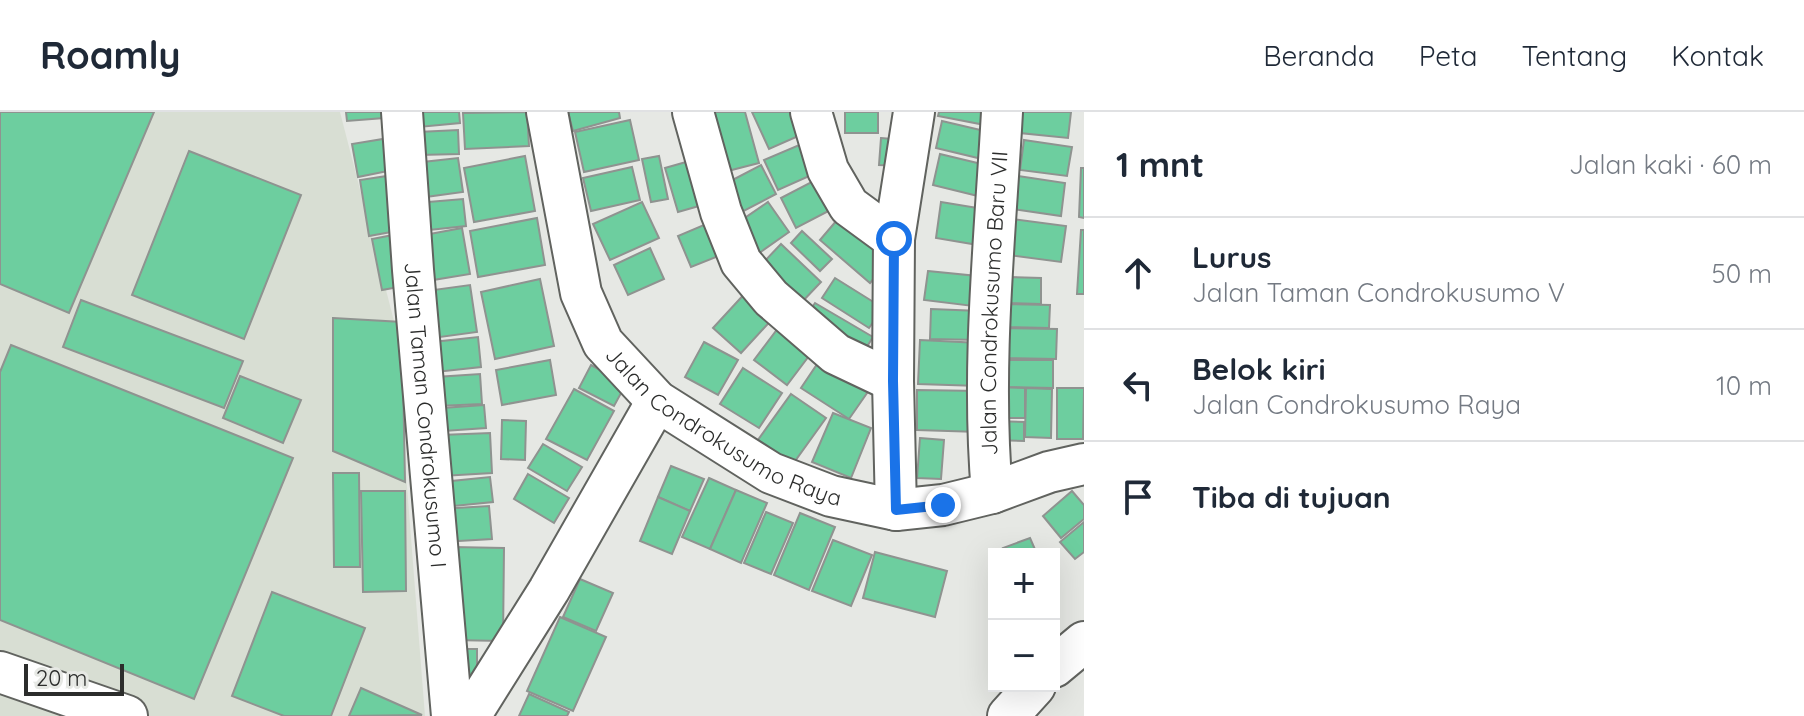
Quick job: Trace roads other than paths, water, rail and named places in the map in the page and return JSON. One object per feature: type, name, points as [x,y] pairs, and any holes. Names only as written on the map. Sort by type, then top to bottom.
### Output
[{"type":"street","name":"Jalan Taman Condrokusumo I","points":[[402,112],[452,716]]},
{"type":"street","name":"Jalan Condrokusumo Raya","points":[[547,112],[581,293],[603,343],[657,401],[771,473],[831,496],[896,510],[943,505],[1084,464]]},
{"type":"street","points":[[693,112],[721,212],[741,262],[771,298],[836,354],[893,381]]},
{"type":"street","points":[[811,112],[828,170],[849,206],[894,239]]},
{"type":"street","points":[[896,510],[894,239],[914,112]]},
{"type":"street","name":"Jalan Condrokusumo Baru VII","points":[[992,493],[987,438],[1002,112]]},
{"type":"street","points":[[470,716],[549,590],[657,401]]},
{"type":"street","points":[[1060,662],[1084,642]]},
{"type":"street","points":[[0,673],[127,716]]},
{"type":"street","points":[[1008,716],[1030,692]]}]
